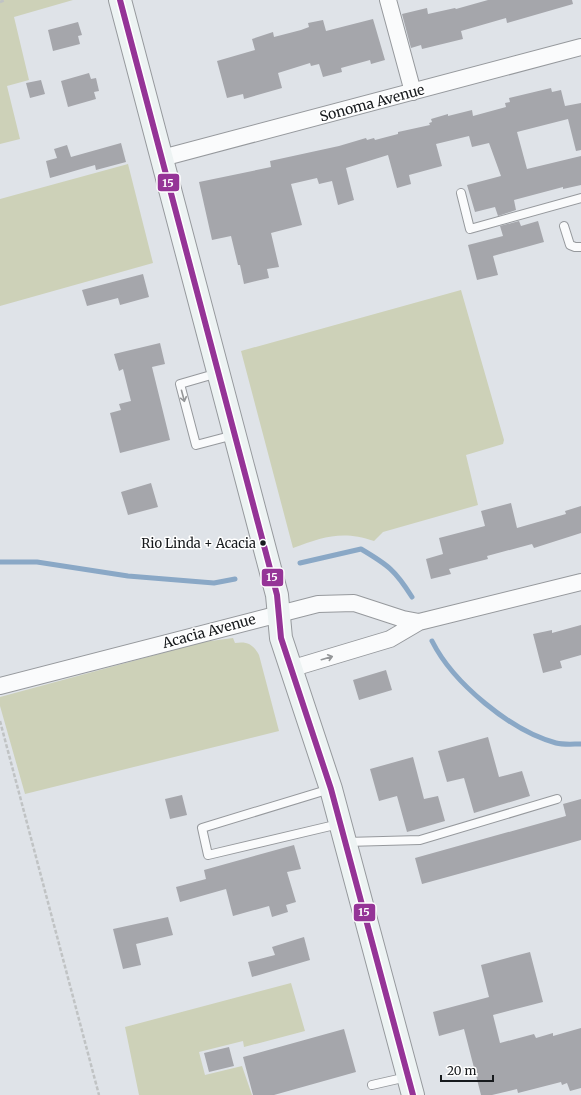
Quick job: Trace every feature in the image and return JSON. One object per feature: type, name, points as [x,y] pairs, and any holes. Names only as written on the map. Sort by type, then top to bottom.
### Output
[{"type":"main road","points":[[120,0],[277,595],[281,638],[290,669],[331,789],[410,1086]]},
{"type":"street","points":[[388,0],[413,92]]},
{"type":"street","name":"Sonoma Avenue","points":[[162,158],[581,47]]},
{"type":"street","name":"Acacia Avenue","points":[[290,669],[390,639],[419,622],[581,582]]},
{"type":"street","name":"Acacia Avenue","points":[[0,686],[318,604],[354,603],[403,619],[419,622]]},
{"type":"lane","points":[[461,193],[470,229],[581,198]]},
{"type":"lane","points":[[564,226],[570,245],[574,247],[581,247]]},
{"type":"lane","points":[[218,373],[180,384],[196,445],[235,434]]},
{"type":"lane","points":[[331,789],[202,828],[208,855],[342,833],[420,840],[557,800]]},
{"type":"lane","points":[[372,1085],[410,1086]]},
{"type":"path","points":[[0,2],[5,0]]},
{"type":"path","points":[[0,721],[98,1095]]},
{"type":"green space","points":[[0,0],[73,0],[14,17],[29,80],[7,86],[20,139],[0,144]]},
{"type":"green space","points":[[128,164],[153,263],[0,306],[0,199]]},
{"type":"green space","points":[[461,290],[504,440],[503,444],[466,455],[478,505],[383,532],[374,541],[342,535],[323,538],[293,548],[241,351]]},
{"type":"green space","points":[[233,638],[235,643],[243,642],[249,644],[259,655],[279,731],[25,794],[0,706],[0,697],[203,642]]},
{"type":"green space","points":[[291,983],[305,1031],[244,1047],[243,1041],[199,1052],[205,1075],[242,1066],[252,1095],[139,1095],[125,1027]]},
{"type":"building","points":[[488,0],[572,0],[573,4],[507,23],[506,18],[461,31],[463,39],[422,49],[421,45],[411,48],[402,14],[427,8],[428,14],[456,9]]},
{"type":"building","points":[[373,19],[385,60],[371,64],[370,60],[341,68],[342,72],[323,77],[319,64],[311,66],[310,63],[278,73],[282,88],[244,99],[243,94],[227,98],[217,61],[255,50],[252,39],[273,32],[274,37],[301,30],[309,27],[308,23],[323,20],[326,31]]},
{"type":"building","points":[[78,22],[82,35],[78,36],[80,44],[53,51],[48,30]]},
{"type":"building","points":[[89,73],[91,79],[96,78],[99,91],[94,92],[96,99],[68,107],[61,81]]},
{"type":"building","points":[[41,80],[45,94],[30,98],[26,83]]},
{"type":"building","points":[[551,88],[552,92],[561,90],[565,106],[581,103],[581,150],[576,151],[568,119],[517,132],[527,169],[581,156],[581,185],[563,189],[563,187],[514,200],[516,210],[498,216],[495,207],[475,212],[467,185],[501,176],[489,143],[472,147],[469,136],[436,144],[442,166],[409,175],[411,184],[397,188],[388,155],[346,168],[354,200],[338,205],[332,181],[319,184],[317,178],[291,184],[302,225],[271,233],[279,267],[267,269],[269,278],[244,284],[231,236],[212,240],[199,182],[271,167],[270,161],[339,146],[366,138],[367,140],[374,138],[375,140],[398,134],[398,132],[430,125],[429,123],[432,122],[431,119],[448,114],[448,116],[472,110],[473,116],[506,107],[505,103],[510,102],[509,98]]},
{"type":"building","points":[[121,143],[126,162],[96,170],[95,165],[50,178],[46,161],[57,158],[54,149],[67,145],[71,157]]},
{"type":"building","points":[[519,221],[521,226],[538,221],[544,242],[493,256],[498,275],[477,280],[468,245],[503,236],[500,226]]},
{"type":"building","points":[[143,274],[149,297],[120,305],[118,298],[87,306],[82,290]]},
{"type":"building","points":[[160,343],[165,364],[152,367],[170,440],[120,453],[110,413],[121,410],[119,404],[131,401],[123,369],[119,371],[114,354]]},
{"type":"building","points":[[151,483],[158,507],[128,515],[121,492]]},
{"type":"building","points":[[511,503],[517,528],[566,514],[565,511],[581,506],[581,533],[534,548],[532,544],[487,556],[488,559],[449,569],[451,574],[431,579],[426,559],[443,554],[439,538],[485,526],[481,511]]},
{"type":"building","points":[[581,625],[581,655],[560,661],[562,668],[543,673],[533,634],[552,630],[552,633]]},
{"type":"building","points":[[386,670],[392,690],[359,700],[353,680]]},
{"type":"building","points":[[488,737],[499,777],[522,771],[530,796],[474,813],[464,778],[447,782],[438,751]]},
{"type":"building","points":[[413,757],[424,799],[438,796],[445,821],[407,832],[397,796],[379,801],[370,769]]},
{"type":"building","points":[[182,795],[187,815],[170,819],[165,799]]},
{"type":"building","points":[[581,799],[581,840],[422,884],[415,858],[566,816],[563,804]]},
{"type":"building","points":[[294,845],[301,869],[287,872],[296,902],[286,905],[288,912],[272,917],[269,906],[233,916],[226,889],[180,902],[176,887],[206,879],[204,870]]},
{"type":"building","points":[[168,917],[173,935],[136,944],[141,965],[123,969],[113,929]]},
{"type":"building","points":[[304,937],[310,960],[252,977],[248,962],[275,955],[272,947]]},
{"type":"building","points":[[530,952],[543,1002],[493,1015],[500,1043],[534,1034],[536,1038],[553,1033],[553,1036],[581,1028],[581,1088],[570,1091],[567,1083],[562,1085],[561,1082],[518,1093],[517,1089],[492,1095],[481,1095],[464,1029],[439,1036],[433,1012],[489,997],[481,965]]},
{"type":"building","points":[[344,1029],[356,1072],[274,1095],[253,1095],[243,1057]]},
{"type":"building","points":[[229,1047],[234,1066],[209,1072],[204,1053]]},
{"type":"waterway","points":[[300,563],[361,549],[378,559],[396,574],[412,597]]},
{"type":"waterway","points":[[0,562],[37,562],[128,576],[214,583],[235,579]]},
{"type":"waterway","points":[[432,641],[454,673],[469,689],[503,717],[539,737],[556,743],[581,744]]},
{"type":"transit line","name":"15","points":[[120,0],[277,595],[281,638],[331,789],[413,1095]]},
{"type":"place","name":"Rio Linda + Acacia","points":[[263,543]]}]
